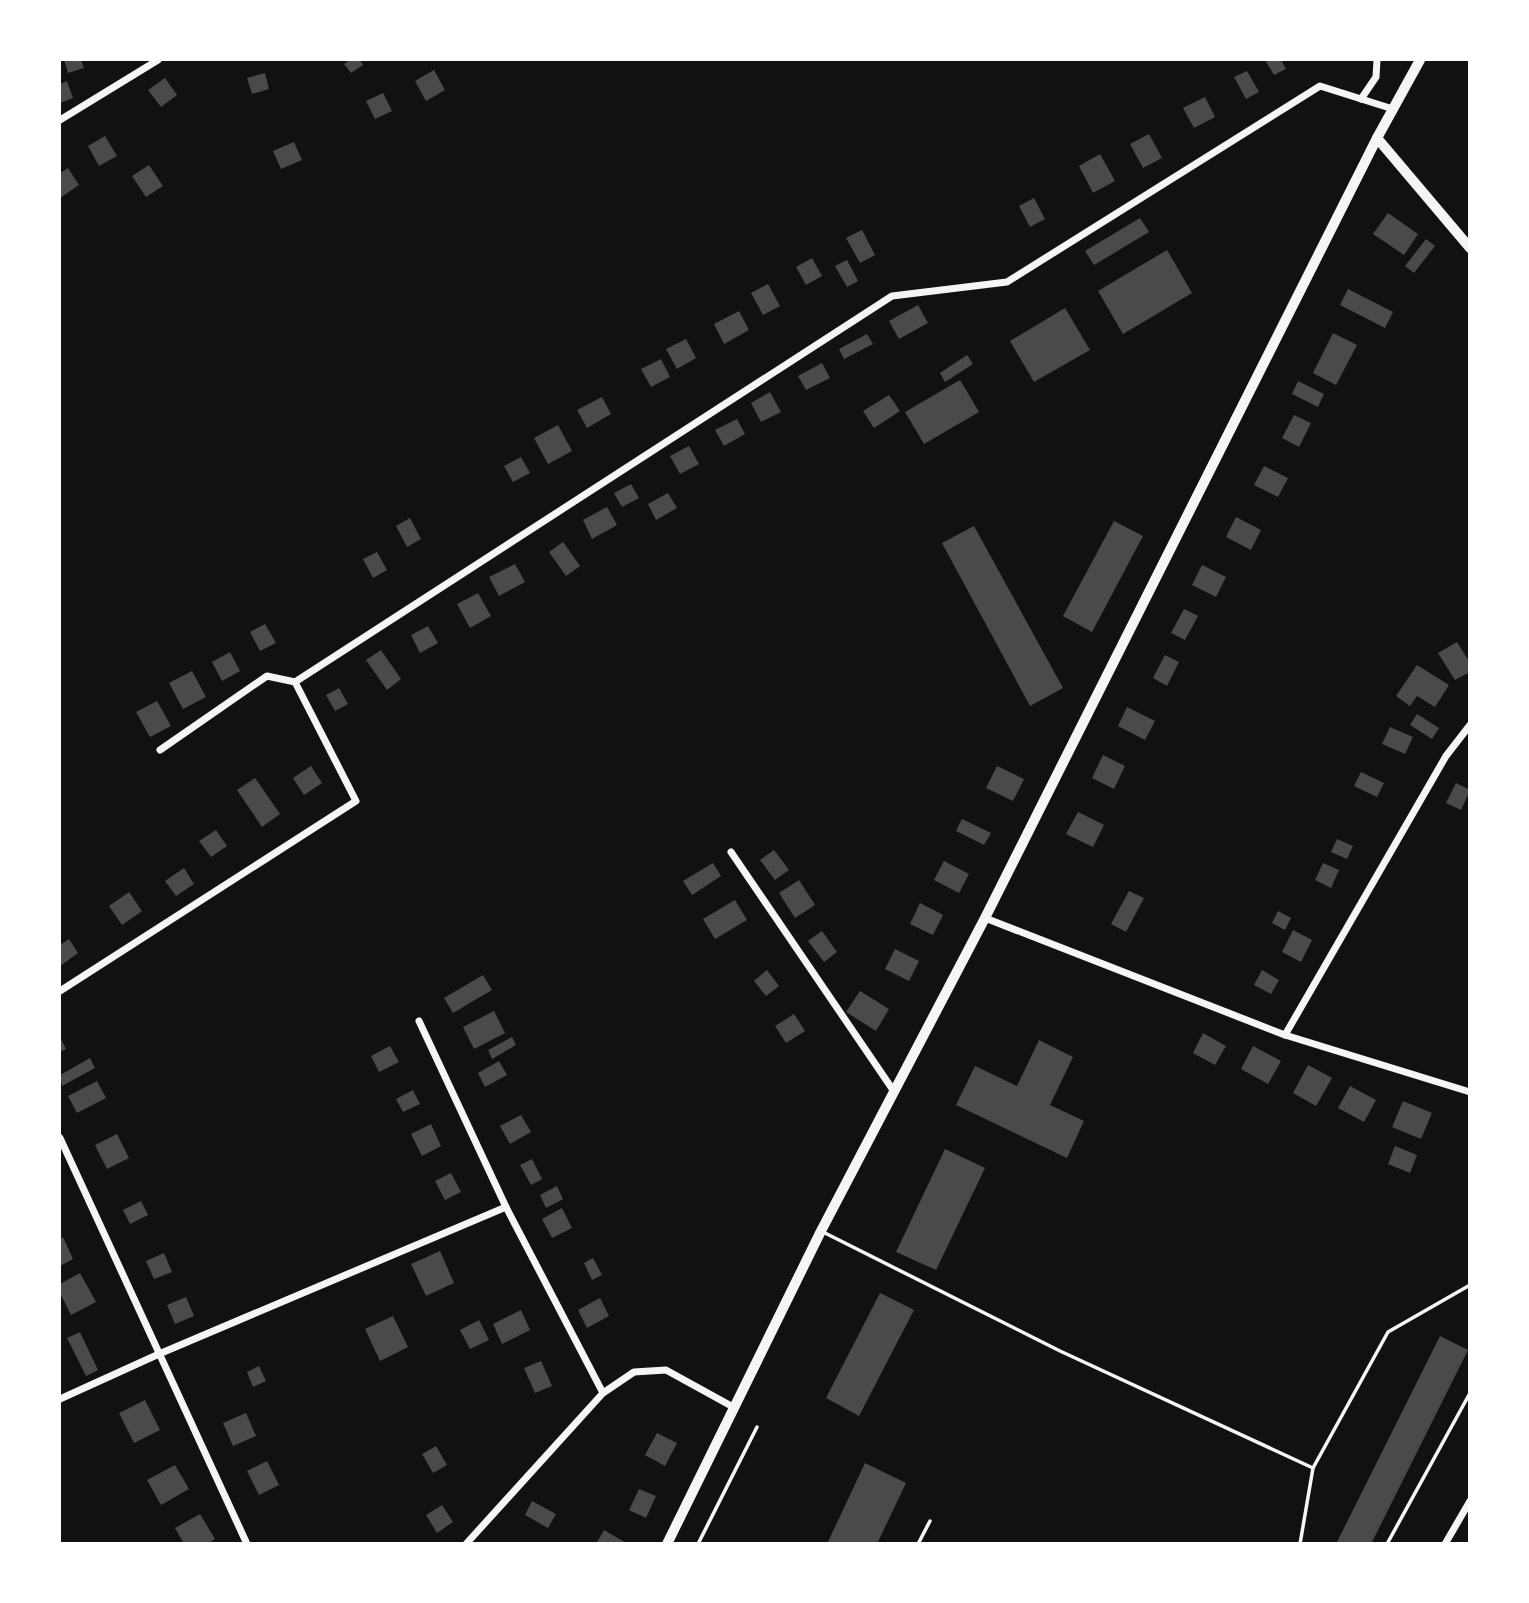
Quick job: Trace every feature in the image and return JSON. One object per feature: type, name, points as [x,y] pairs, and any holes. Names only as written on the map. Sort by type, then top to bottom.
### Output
[{"type":"street","points":[[60,120],[158,60]]},
{"type":"street","points":[[1361,99],[1376,77],[1377,60]]},
{"type":"street","points":[[667,1544],[821,1231],[985,918],[1377,138],[1420,60]]},
{"type":"street","points":[[160,750],[267,676],[295,682],[892,296],[1007,282],[1320,86],[1393,109]]},
{"type":"street","points":[[1377,138],[1469,248]]},
{"type":"street","points":[[60,991],[356,801],[295,682]]},
{"type":"street","points":[[1285,1035],[1446,756],[1469,725]]},
{"type":"street","points":[[731,852],[893,1090]]},
{"type":"street","points":[[985,918],[1285,1035],[1469,1092]]},
{"type":"street","points":[[418,1021],[506,1207],[603,1393]]},
{"type":"street","points":[[60,1138],[247,1544]]},
{"type":"street","points":[[60,1399],[159,1354],[506,1207]]},
{"type":"street","points":[[466,1544],[603,1393],[634,1372],[666,1370],[734,1408]]},
{"type":"street","points":[[1445,1544],[1469,1501]]},
{"type":"lane","points":[[821,1231],[1060,1351],[1313,1468]]},
{"type":"lane","points":[[1300,1544],[1313,1468],[1388,1332],[1469,1286]]},
{"type":"lane","points":[[1387,1544],[1469,1393]]},
{"type":"lane","points":[[918,1544],[930,1521]]},
{"type":"path","points":[[698,1544],[757,1427]]},
{"type":"building","points":[[64,60],[81,60],[84,68],[68,73]]},
{"type":"building","points":[[350,60],[360,60],[363,65],[351,73],[344,64]]},
{"type":"building","points":[[1281,60],[1286,69],[1274,75],[1266,62]]},
{"type":"building","points":[[434,70],[445,90],[426,101],[415,81]]},
{"type":"building","points":[[1247,71],[1259,92],[1246,99],[1234,77]]},
{"type":"building","points":[[265,73],[269,89],[252,94],[247,78]]},
{"type":"building","points":[[165,78],[177,95],[161,107],[148,90]]},
{"type":"building","points":[[67,81],[73,98],[60,103],[60,84]]},
{"type":"building","points":[[383,93],[392,111],[375,119],[366,101]]},
{"type":"building","points":[[1205,97],[1215,117],[1194,128],[1183,108]]},
{"type":"building","points":[[1149,134],[1162,158],[1143,168],[1130,144]]},
{"type":"building","points":[[105,136],[117,156],[99,166],[88,146]]},
{"type":"building","points":[[294,142],[302,160],[281,169],[273,151]]},
{"type":"building","points":[[1100,154],[1115,181],[1093,193],[1079,166]]},
{"type":"building","points":[[149,165],[163,186],[146,197],[132,176]]},
{"type":"building","points":[[68,168],[79,185],[60,198],[60,173]]},
{"type":"building","points":[[1034,198],[1045,219],[1030,227],[1019,206]]},
{"type":"building","points":[[1388,213],[1418,234],[1404,255],[1373,234]]},
{"type":"building","points":[[1140,218],[1149,232],[1094,265],[1085,251]]},
{"type":"building","points":[[862,230],[875,255],[860,263],[846,238]]},
{"type":"building","points":[[1426,239],[1435,246],[1414,273],[1405,266]]},
{"type":"building","points":[[1167,250],[1192,293],[1123,334],[1098,291]]},
{"type":"building","points":[[812,258],[822,276],[806,285],[796,267]]},
{"type":"building","points":[[847,260],[858,281],[847,287],[835,266]]},
{"type":"building","points":[[768,284],[780,306],[763,315],[751,293]]},
{"type":"building","points":[[1348,289],[1393,312],[1385,328],[1340,305]]},
{"type":"building","points":[[918,305],[928,323],[899,339],[889,321]]},
{"type":"building","points":[[1065,308],[1090,350],[1034,382],[1010,341]]},
{"type":"building","points":[[739,311],[749,330],[724,344],[714,324]]},
{"type":"building","points":[[1333,333],[1357,345],[1336,385],[1313,373]]},
{"type":"building","points":[[867,334],[873,344],[844,359],[839,349]]},
{"type":"building","points":[[686,339],[696,358],[677,369],[666,349]]},
{"type":"building","points":[[967,355],[973,364],[945,382],[940,373]]},
{"type":"building","points":[[661,359],[670,377],[651,387],[641,369]]},
{"type":"building","points":[[822,363],[830,378],[806,390],[798,376]]},
{"type":"building","points":[[960,380],[979,412],[924,444],[905,412]]},
{"type":"building","points":[[1298,381],[1324,394],[1318,407],[1292,394]]},
{"type":"building","points":[[770,392],[781,412],[761,422],[751,403]]},
{"type":"building","points":[[889,395],[900,411],[874,428],[863,411]]},
{"type":"building","points":[[602,397],[611,414],[587,428],[577,410]]},
{"type":"building","points":[[1294,415],[1311,423],[1299,447],[1282,438]]},
{"type":"building","points":[[737,419],[745,434],[724,446],[715,430]]},
{"type":"building","points":[[558,425],[572,451],[548,464],[534,438]]},
{"type":"building","points":[[689,446],[699,464],[680,474],[670,456]]},
{"type":"building","points":[[521,457],[530,473],[513,482],[504,466]]},
{"type":"building","points":[[1264,466],[1288,478],[1278,497],[1254,485]]},
{"type":"building","points":[[631,484],[639,498],[622,507],[614,493]]},
{"type":"building","points":[[668,493],[677,508],[656,520],[648,504]]},
{"type":"building","points":[[607,507],[617,525],[592,539],[583,520]]},
{"type":"building","points":[[1236,517],[1261,530],[1251,550],[1226,537]]},
{"type":"building","points":[[410,518],[421,539],[407,547],[396,526]]},
{"type":"building","points":[[1114,521],[1143,536],[1092,632],[1063,616]]},
{"type":"building","points":[[974,526],[1063,688],[1030,706],[942,543]]},
{"type":"building","points":[[563,542],[580,566],[566,576],[549,552]]},
{"type":"building","points":[[377,552],[387,570],[373,578],[363,559]]},
{"type":"building","points":[[515,564],[525,582],[499,596],[489,577]]},
{"type":"building","points":[[1202,565],[1226,577],[1216,597],[1192,585]]},
{"type":"building","points":[[478,593],[491,616],[470,628],[457,604]]},
{"type":"building","points":[[1184,609],[1198,616],[1185,640],[1171,633]]},
{"type":"building","points":[[265,624],[276,643],[260,651],[250,632]]},
{"type":"building","points":[[428,626],[438,643],[420,653],[411,635]]},
{"type":"building","points":[[1457,642],[1470,663],[1470,672],[1455,680],[1438,653]]},
{"type":"building","points":[[381,650],[401,679],[387,690],[366,660]]},
{"type":"building","points":[[230,652],[240,671],[222,681],[212,662]]},
{"type":"building","points":[[1165,655],[1179,662],[1167,686],[1153,678]]},
{"type":"building","points":[[1417,665],[1449,685],[1435,707],[1417,696],[1410,706],[1396,696]]},
{"type":"building","points":[[192,671],[206,697],[183,709],[169,683]]},
{"type":"building","points":[[339,688],[348,704],[335,711],[326,695]]},
{"type":"building","points":[[157,701],[171,726],[150,737],[136,712]]},
{"type":"building","points":[[1127,707],[1155,721],[1145,740],[1118,726]]},
{"type":"building","points":[[1417,714],[1439,728],[1432,739],[1410,725]]},
{"type":"building","points":[[1390,727],[1413,737],[1405,754],[1382,744]]},
{"type":"building","points":[[1103,755],[1125,766],[1114,789],[1092,778]]},
{"type":"building","points":[[311,766],[322,783],[304,795],[293,778]]},
{"type":"building","points":[[997,766],[1024,779],[1013,801],[986,788]]},
{"type":"building","points":[[1361,772],[1384,783],[1377,797],[1354,786]]},
{"type":"building","points":[[255,778],[280,814],[262,827],[237,790]]},
{"type":"building","points":[[1456,783],[1470,790],[1461,810],[1446,803]]},
{"type":"building","points":[[1078,812],[1104,825],[1093,847],[1066,834]]},
{"type":"building","points":[[962,819],[991,833],[984,845],[956,831]]},
{"type":"building","points":[[216,830],[227,846],[211,857],[199,841]]},
{"type":"building","points":[[1337,839],[1353,846],[1347,859],[1331,852]]},
{"type":"building","points":[[774,850],[789,870],[775,880],[760,860]]},
{"type":"building","points":[[944,861],[969,874],[959,893],[934,880]]},
{"type":"building","points":[[713,863],[721,876],[692,895],[683,881]]},
{"type":"building","points":[[1323,863],[1339,870],[1331,888],[1315,880]]},
{"type":"building","points":[[184,868],[194,884],[176,896],[165,881]]},
{"type":"building","points":[[799,880],[815,905],[795,918],[779,893]]},
{"type":"building","points":[[1129,891],[1144,898],[1126,932],[1111,924]]},
{"type":"building","points":[[129,892],[142,911],[122,925],[109,906]]},
{"type":"building","points":[[735,900],[747,920],[715,939],[703,919]]},
{"type":"building","points":[[920,903],[943,915],[933,935],[910,924]]},
{"type":"building","points":[[1278,911],[1291,918],[1285,930],[1272,923]]},
{"type":"building","points":[[1293,930],[1312,940],[1301,962],[1282,952]]},
{"type":"building","points":[[822,931],[837,952],[824,962],[808,941]]},
{"type":"building","points":[[69,939],[78,953],[60,966],[60,945]]},
{"type":"building","points":[[895,949],[919,961],[909,981],[885,969]]},
{"type":"building","points":[[767,970],[779,986],[766,996],[754,981]]},
{"type":"building","points":[[1262,970],[1279,980],[1271,994],[1254,985]]},
{"type":"building","points":[[483,975],[492,990],[453,1013],[444,998]]},
{"type":"building","points":[[860,991],[889,1009],[876,1031],[846,1012]]},
{"type":"building","points":[[494,1011],[505,1033],[474,1049],[463,1027]]},
{"type":"building","points":[[794,1014],[805,1031],[786,1043],[775,1026]]},
{"type":"building","points":[[1203,1033],[1226,1046],[1215,1065],[1193,1053]]},
{"type":"building","points":[[60,1037],[66,1049],[60,1052]]},
{"type":"building","points":[[512,1037],[516,1045],[492,1059],[488,1050]]},
{"type":"building","points":[[1039,1040],[1073,1057],[1050,1105],[1084,1121],[1067,1158],[956,1105],[975,1066],[1017,1086]]},
{"type":"building","points":[[390,1046],[399,1062],[379,1072],[371,1056]]},
{"type":"building","points":[[1253,1046],[1281,1061],[1268,1084],[1241,1069]]},
{"type":"building","points":[[90,1058],[95,1068],[62,1086],[60,1075]]},
{"type":"building","points":[[499,1061],[507,1075],[485,1087],[478,1073]]},
{"type":"building","points":[[1308,1065],[1332,1078],[1316,1106],[1293,1093]]},
{"type":"building","points":[[97,1081],[106,1098],[77,1113],[68,1096]]},
{"type":"building","points":[[1350,1086],[1376,1100],[1364,1122],[1338,1108]]},
{"type":"building","points":[[413,1090],[420,1104],[403,1112],[396,1099]]},
{"type":"building","points":[[1403,1101],[1432,1113],[1421,1139],[1392,1127]]},
{"type":"building","points":[[521,1115],[531,1132],[510,1144],[500,1126]]},
{"type":"building","points":[[431,1124],[441,1146],[422,1156],[411,1134]]},
{"type":"building","points":[[117,1134],[129,1158],[107,1169],[95,1145]]},
{"type":"building","points":[[1395,1146],[1417,1155],[1410,1173],[1388,1164]]},
{"type":"building","points":[[945,1149],[985,1168],[936,1270],[896,1252]]},
{"type":"building","points":[[532,1159],[542,1179],[531,1185],[520,1165]]},
{"type":"building","points":[[451,1173],[461,1192],[445,1200],[435,1181]]},
{"type":"building","points":[[557,1186],[563,1199],[546,1208],[540,1195]]},
{"type":"building","points":[[141,1201],[148,1215],[130,1224],[123,1210]]},
{"type":"building","points":[[562,1208],[572,1228],[552,1238],[542,1219]]},
{"type":"building","points":[[63,1237],[73,1259],[60,1266],[60,1239]]},
{"type":"building","points":[[440,1251],[454,1283],[426,1296],[411,1264]]},
{"type":"building","points":[[164,1253],[172,1272],[154,1279],[146,1261]]},
{"type":"building","points":[[593,1258],[602,1275],[592,1280],[584,1263]]},
{"type":"building","points":[[80,1273],[96,1302],[71,1315],[60,1293],[60,1284]]},
{"type":"building","points":[[880,1293],[914,1310],[859,1416],[826,1398]]},
{"type":"building","points":[[186,1297],[194,1316],[175,1324],[167,1305]]},
{"type":"building","points":[[600,1298],[609,1316],[587,1328],[578,1310]]},
{"type":"building","points":[[521,1310],[530,1330],[502,1344],[493,1324]]},
{"type":"building","points":[[393,1316],[408,1347],[380,1361],[365,1329]]},
{"type":"building","points":[[479,1320],[489,1340],[470,1349],[460,1330]]},
{"type":"building","points":[[80,1332],[98,1370],[86,1376],[67,1338]]},
{"type":"building","points":[[1440,1336],[1468,1350],[1371,1544],[1336,1544]]},
{"type":"building","points":[[541,1361],[552,1386],[535,1393],[524,1368]]},
{"type":"building","points":[[259,1366],[266,1381],[253,1387],[247,1372]]},
{"type":"building","points":[[145,1400],[160,1430],[134,1443],[119,1413]]},
{"type":"building","points":[[246,1413],[256,1436],[233,1446],[223,1423]]},
{"type":"building","points":[[657,1433],[677,1443],[665,1466],[645,1455]]},
{"type":"building","points":[[436,1446],[447,1465],[433,1473],[422,1454]]},
{"type":"building","points":[[267,1461],[279,1485],[259,1495],[247,1471]]},
{"type":"building","points":[[865,1463],[906,1483],[877,1544],[827,1544]]},
{"type":"building","points":[[175,1465],[189,1489],[161,1505],[147,1480]]},
{"type":"building","points":[[639,1489],[656,1496],[646,1518],[629,1510]]},
{"type":"building","points":[[532,1501],[556,1514],[548,1528],[525,1515]]},
{"type":"building","points":[[442,1505],[453,1522],[437,1533],[426,1515]]},
{"type":"building","points":[[200,1514],[215,1539],[207,1544],[184,1544],[175,1528]]},
{"type":"building","points":[[604,1530],[628,1544],[596,1544]]}]
